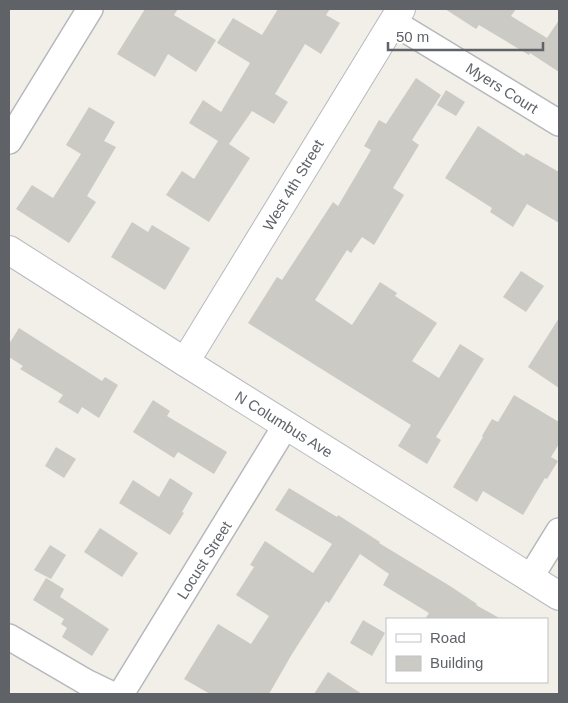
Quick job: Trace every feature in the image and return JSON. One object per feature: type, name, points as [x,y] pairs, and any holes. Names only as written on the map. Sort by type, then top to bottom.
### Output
[{"type":"main road","name":"West 4th Street","points":[[185,362],[397,15]]},
{"type":"main road","name":"N Columbus Ave","points":[[9,250],[559,596]]},
{"type":"street","points":[[9,141],[90,9]]},
{"type":"street","name":"Myers Court","points":[[397,15],[559,124]]},
{"type":"street","name":"Locust Street","points":[[121,694],[286,425]]},
{"type":"street","points":[[530,578],[559,531]]},
{"type":"street","points":[[9,637],[86,682],[111,694]]},
{"type":"building","points":[[145,9],[178,9],[174,15],[216,40],[196,72],[168,54],[155,77],[117,54]]},
{"type":"building","points":[[278,9],[330,9],[326,15],[340,23],[321,54],[305,44],[275,94],[288,102],[274,124],[252,111],[229,144],[250,158],[209,222],[166,195],[182,171],[194,179],[218,141],[189,123],[203,100],[221,112],[250,63],[217,43],[233,18],[262,35]]},
{"type":"building","points":[[445,9],[516,9],[511,16],[547,38],[559,20],[559,72],[530,53],[529,55],[479,25],[476,29]]},
{"type":"building","points":[[416,78],[441,95],[412,140],[419,145],[393,188],[404,195],[374,245],[362,237],[351,253],[347,250],[315,300],[352,325],[380,282],[397,293],[395,296],[437,323],[412,361],[439,378],[460,344],[484,359],[436,437],[441,440],[427,464],[398,446],[411,425],[248,323],[277,277],[282,280],[333,202],[338,206],[371,150],[364,146],[379,120],[386,124]]},
{"type":"building","points":[[446,90],[465,102],[456,116],[437,105]]},
{"type":"building","points":[[89,107],[115,122],[104,141],[116,147],[87,196],[96,202],[69,243],[16,209],[32,185],[53,198],[81,154],[66,145]]},
{"type":"building","points":[[478,126],[524,156],[526,153],[559,172],[559,223],[527,204],[513,227],[490,212],[492,208],[445,178]]},
{"type":"building","points":[[132,222],[148,232],[152,225],[190,248],[165,290],[111,257]]},
{"type":"building","points":[[521,271],[544,286],[526,312],[503,297]]},
{"type":"building","points":[[559,318],[559,388],[528,367]]},
{"type":"building","points":[[19,328],[102,381],[105,377],[118,385],[99,418],[82,407],[78,414],[58,402],[63,395],[20,369],[23,366],[9,357],[9,344]]},
{"type":"building","points":[[514,395],[559,422],[559,444],[551,457],[558,461],[547,479],[545,478],[523,515],[483,491],[477,502],[453,487],[492,419],[498,422]]},
{"type":"building","points":[[153,400],[170,411],[167,416],[227,452],[214,474],[178,452],[174,458],[133,432]]},
{"type":"building","points":[[56,447],[76,459],[64,478],[45,466]]},
{"type":"building","points":[[170,478],[193,493],[182,512],[184,513],[170,535],[119,503],[133,480],[159,497]]},
{"type":"building","points":[[289,488],[337,517],[338,515],[379,543],[450,586],[476,605],[499,618],[426,618],[429,613],[383,585],[389,574],[360,554],[329,603],[326,601],[269,694],[210,694],[184,679],[218,624],[251,644],[269,616],[236,595],[254,567],[250,565],[265,541],[313,573],[332,544],[275,510]]},
{"type":"building","points":[[100,528],[138,553],[122,577],[84,552]]},
{"type":"building","points":[[50,545],[66,555],[51,579],[34,570]]},
{"type":"building","points":[[46,578],[64,589],[60,597],[109,629],[92,656],[62,637],[67,628],[61,624],[64,619],[33,600]]},
{"type":"building","points":[[363,620],[385,633],[372,656],[350,643]]},
{"type":"building","points":[[328,672],[362,694],[314,694]]}]
